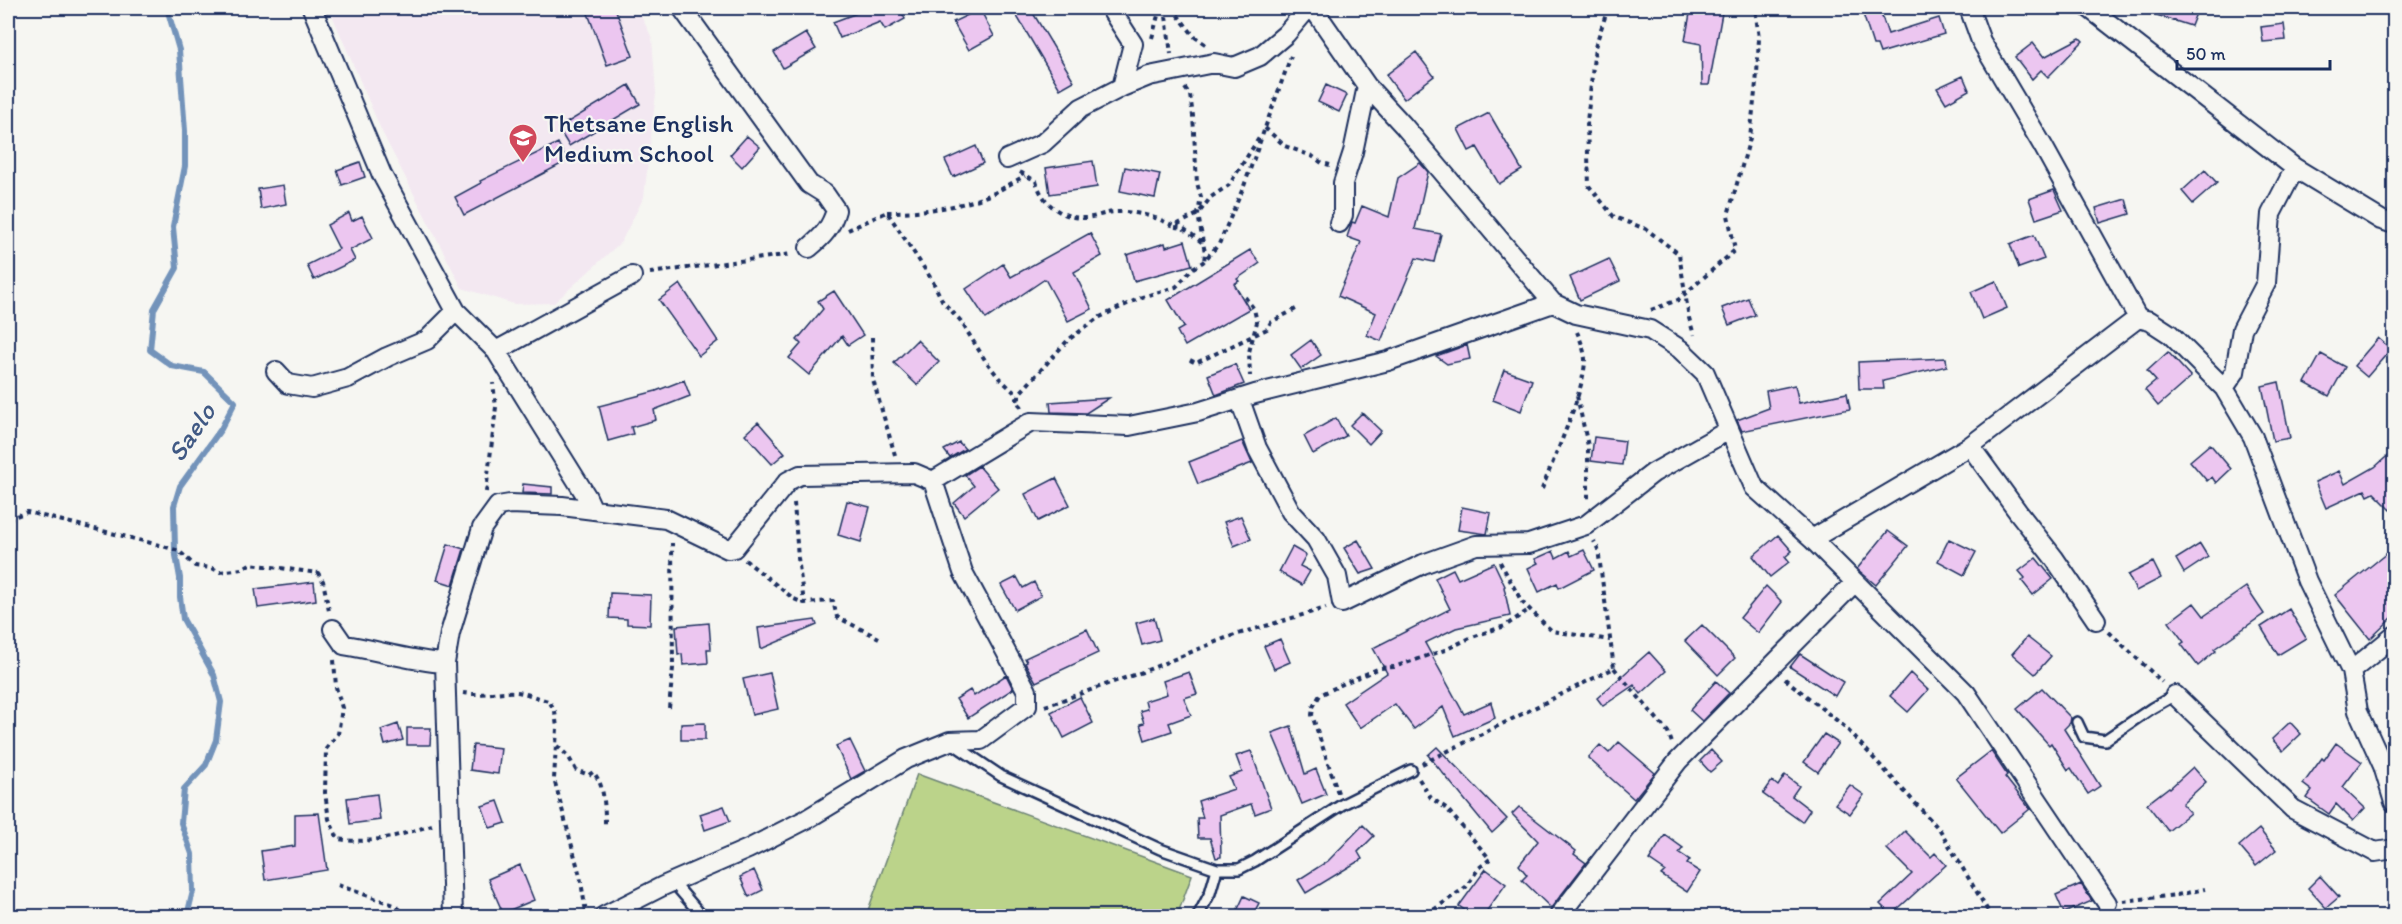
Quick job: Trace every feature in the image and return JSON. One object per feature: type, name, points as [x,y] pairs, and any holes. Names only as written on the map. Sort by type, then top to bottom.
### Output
[{"type":"street","points":[[312,8],[382,175],[456,311],[496,351],[593,510]]},
{"type":"street","points":[[682,8],[809,184],[832,201],[836,210],[826,233],[809,248]]},
{"type":"street","points":[[1110,8],[1132,44],[1122,87]]},
{"type":"street","points":[[1007,159],[1044,143],[1081,108],[1149,76],[1214,63],[1234,68],[1260,56],[1286,34],[1308,8]]},
{"type":"street","points":[[1314,8],[1367,86],[1403,125],[1553,303],[1576,314],[1650,330],[1673,344],[1705,373],[1754,487],[1812,539],[1966,693],[2107,903]]},
{"type":"street","points":[[1970,8],[1981,41],[2043,146],[2138,318],[2150,321],[2170,334],[2224,388],[2253,437],[2307,581],[2351,671],[2358,711],[2383,766],[2394,802]]},
{"type":"street","points":[[2089,8],[2295,168],[2381,220],[2394,224]]},
{"type":"street","points":[[1339,223],[1343,215],[1343,183],[1353,152],[1367,86]]},
{"type":"street","points":[[2224,388],[2235,372],[2242,329],[2266,283],[2271,214],[2295,168]]},
{"type":"street","points":[[496,351],[632,276]]},
{"type":"street","points":[[933,481],[1031,422],[1129,426],[1198,412],[1247,397],[1388,362],[1553,303]]},
{"type":"street","points":[[276,371],[288,384],[312,388],[348,378],[387,357],[427,340],[456,311]]},
{"type":"street","points":[[1812,539],[1970,446],[2138,318]]},
{"type":"street","points":[[1247,397],[1257,448],[1291,512],[1316,539],[1337,576],[1341,603],[1423,564],[1476,544],[1529,544],[1586,525],[1653,472],[1729,430]]},
{"type":"street","points":[[1970,446],[2054,558],[2096,620]]},
{"type":"street","points":[[453,916],[445,670],[453,624],[482,528],[498,506],[510,504],[593,510],[666,519],[728,549],[735,549],[788,481],[800,475],[914,473],[933,481],[963,572],[1027,691],[1027,706],[981,740],[950,741],[906,759],[807,819],[748,849],[672,881],[604,916]]},
{"type":"street","points":[[1559,916],[1678,761],[1855,582]]},
{"type":"street","points":[[333,628],[344,645],[364,648],[445,670]]},
{"type":"street","points":[[2351,671],[2394,636]]},
{"type":"street","points":[[2175,695],[2293,809],[2375,852],[2394,849]]},
{"type":"lane","points":[[2077,722],[2084,737],[2105,740],[2175,695]]},
{"type":"lane","points":[[950,741],[1001,776],[1160,849],[1217,868],[1239,869],[1255,861],[1343,804],[1411,770]]},
{"type":"lane","points":[[1198,916],[1210,893],[1217,868]]},
{"type":"lane","points":[[672,881],[702,916]]},
{"type":"path","points":[[1203,262],[1205,252],[1198,214],[1202,197],[1197,183],[1197,150],[1190,95],[1183,85],[1171,53],[1166,16],[1171,8],[1195,37],[1214,50],[1227,66]]},
{"type":"path","points":[[1608,8],[1595,47],[1587,122],[1588,186],[1614,217],[1646,229],[1679,254],[1689,318],[1695,340]]},
{"type":"path","points":[[1647,311],[1678,300],[1735,250],[1728,215],[1749,138],[1759,38],[1755,8]]},
{"type":"path","points":[[1019,404],[1019,394],[1068,340],[1098,318],[1142,297],[1176,287],[1219,244],[1244,186],[1293,49]]},
{"type":"path","points":[[1265,128],[1285,146],[1312,156],[1322,164],[1337,166],[1345,176]]},
{"type":"path","points":[[1174,226],[1198,214],[1211,197],[1228,185],[1265,128]]},
{"type":"path","points":[[1007,159],[1025,175],[1036,181],[1044,198],[1064,215],[1083,218],[1115,212],[1155,216],[1183,228],[1203,243]]},
{"type":"path","points":[[826,233],[841,232],[860,226],[887,212],[923,212],[958,205],[994,193],[1025,175]]},
{"type":"path","points":[[887,212],[933,280],[943,302],[960,320],[999,378],[1014,392],[1031,422]]},
{"type":"path","points":[[632,276],[788,255],[809,248]]},
{"type":"path","points":[[1245,297],[1254,309],[1257,322],[1249,352],[1251,384],[1247,397]]},
{"type":"path","points":[[1190,360],[1196,363],[1255,336],[1267,329],[1271,322],[1296,309]]},
{"type":"path","points":[[1542,489],[1577,396],[1585,362],[1584,349],[1576,328],[1576,314]]},
{"type":"path","points":[[872,337],[873,380],[888,436],[901,466],[907,467],[914,473]]},
{"type":"path","points":[[482,528],[496,407],[493,381],[496,351]]},
{"type":"path","points":[[1577,396],[1588,446],[1589,493],[1586,525],[1598,549],[1614,669],[1668,732],[1678,761]]},
{"type":"path","points":[[788,481],[796,510],[798,558],[804,603]]},
{"type":"path","points":[[8,519],[27,512],[163,546],[179,551],[195,566],[212,568],[220,572],[242,569],[250,564],[318,573],[323,581],[333,628],[336,687],[342,708],[338,734],[326,749],[326,793],[329,819],[338,839],[366,842],[388,839],[439,822],[449,822]]},
{"type":"path","points":[[666,519],[673,545],[673,668],[669,708]]},
{"type":"path","points":[[1476,544],[1500,561],[1515,592],[1552,631],[1610,640]]},
{"type":"path","points":[[735,549],[749,564],[781,590],[804,603],[833,602],[837,617],[879,638]]},
{"type":"path","points":[[1016,716],[1145,671],[1227,638],[1341,603]]},
{"type":"path","points":[[1343,804],[1316,732],[1312,714],[1313,706],[1320,695],[1380,668],[1394,667],[1505,627],[1530,609]]},
{"type":"path","points":[[2096,620],[2175,695]]},
{"type":"path","points":[[1771,668],[1845,727],[1940,830],[1991,916]]},
{"type":"path","points":[[1430,916],[1429,913],[1466,887],[1479,868],[1490,859],[1451,812],[1431,798],[1411,770],[1614,669]]},
{"type":"path","points":[[445,670],[462,693],[480,696],[499,692],[519,692],[549,701],[555,711],[557,746],[554,779],[580,876],[586,916]]},
{"type":"path","points":[[557,746],[568,756],[576,770],[589,775],[593,772],[598,777],[605,810],[605,825]]},
{"type":"path","points":[[338,885],[394,906],[409,916]]},
{"type":"path","points":[[2076,916],[2107,903],[2177,895],[2205,889]]},
{"type":"shaded area","name":"Thetsane English Medium School","points":[[329,8],[637,8],[652,38],[656,93],[644,197],[621,242],[554,303],[514,304],[462,288],[382,132]]},
{"type":"green space","points":[[917,774],[1192,875],[1177,916],[866,916]]},
{"type":"building","points":[[586,8],[615,8],[633,56],[607,65]]},
{"type":"building","points":[[870,8],[914,9],[902,13],[905,19],[885,30],[880,22],[840,38],[833,22]]},
{"type":"building","points":[[1024,8],[1030,8],[1074,81],[1060,89],[1015,13]]},
{"type":"building","points":[[1691,8],[1722,13],[1709,85],[1702,85],[1701,44],[1685,41]]},
{"type":"building","points":[[1879,8],[1888,34],[1939,18],[1944,34],[1880,53],[1877,45],[1873,45],[1863,14]]},
{"type":"building","points":[[2144,8],[2198,8],[2191,26],[2144,11]]},
{"type":"building","points":[[980,9],[994,36],[969,50],[953,22]]},
{"type":"building","points":[[2284,24],[2286,40],[2263,42],[2261,27]]},
{"type":"building","points":[[806,33],[816,49],[783,68],[774,52]]},
{"type":"building","points":[[2080,38],[2083,41],[2048,77],[2041,70],[2032,79],[2015,57],[2033,43],[2044,57]]},
{"type":"building","points":[[1416,52],[1434,76],[1404,99],[1386,75]]},
{"type":"building","points":[[1963,76],[1969,90],[1946,103],[1937,88]]},
{"type":"building","points":[[629,85],[640,104],[569,146],[558,128]]},
{"type":"building","points":[[1326,85],[1347,95],[1339,112],[1318,102]]},
{"type":"building","points":[[1489,113],[1522,170],[1499,184],[1477,147],[1469,151],[1458,129]]},
{"type":"building","points":[[747,136],[760,147],[742,167],[730,155]]},
{"type":"building","points":[[558,143],[567,161],[464,215],[455,197],[481,183],[480,181]]},
{"type":"building","points":[[976,146],[983,163],[953,177],[945,160]]},
{"type":"building","points":[[1093,161],[1097,187],[1050,194],[1046,168]]},
{"type":"building","points":[[360,162],[365,177],[342,185],[337,170]]},
{"type":"building","points":[[1420,163],[1428,172],[1415,229],[1441,234],[1434,262],[1416,258],[1381,341],[1367,335],[1376,313],[1338,296],[1361,242],[1347,237],[1352,222],[1355,223],[1362,206],[1389,217],[1398,178]]},
{"type":"building","points":[[1125,167],[1160,174],[1155,198],[1120,191]]},
{"type":"building","points":[[2205,170],[2217,183],[2193,204],[2182,191]]},
{"type":"building","points":[[283,185],[286,204],[261,209],[258,189]]},
{"type":"building","points":[[2054,190],[2063,210],[2036,219],[2029,199]]},
{"type":"building","points":[[2126,199],[2130,214],[2100,223],[2096,208]]},
{"type":"building","points":[[349,213],[352,221],[362,216],[373,238],[350,250],[355,260],[314,280],[307,265],[339,249],[327,225]]},
{"type":"building","points":[[1090,233],[1102,256],[1074,272],[1092,309],[1068,321],[1045,279],[986,319],[966,289],[1003,264],[1011,277]]},
{"type":"building","points":[[2034,235],[2044,259],[2019,268],[2010,244]]},
{"type":"building","points":[[1185,241],[1192,265],[1134,281],[1127,255],[1165,243],[1166,247]]},
{"type":"building","points":[[1250,250],[1260,263],[1237,279],[1239,281],[1234,284],[1249,309],[1185,346],[1177,331],[1184,327],[1168,300]]},
{"type":"building","points":[[1609,259],[1620,281],[1580,300],[1570,277]]},
{"type":"building","points":[[1996,281],[2007,308],[1982,319],[1971,292]]},
{"type":"building","points":[[680,284],[718,341],[699,356],[659,300]]},
{"type":"building","points":[[834,291],[863,335],[848,345],[842,336],[809,375],[789,358],[801,344],[797,340],[823,309],[818,301]]},
{"type":"building","points":[[1748,298],[1755,315],[1729,325],[1722,308]]},
{"type":"building","points":[[2378,338],[2391,349],[2367,377],[2354,366]]},
{"type":"building","points":[[917,340],[939,362],[917,385],[894,363]]},
{"type":"building","points":[[1311,340],[1321,355],[1301,369],[1291,355]]},
{"type":"building","points":[[1467,345],[1470,359],[1447,364],[1436,356]]},
{"type":"building","points":[[2168,352],[2191,377],[2158,406],[2145,390],[2156,381],[2147,371]]},
{"type":"building","points":[[2321,354],[2345,367],[2329,396],[2305,383]]},
{"type":"building","points":[[1946,358],[1947,366],[1883,381],[1884,389],[1859,389],[1858,362]]},
{"type":"building","points":[[1235,364],[1244,384],[1216,395],[1208,375]]},
{"type":"building","points":[[1504,370],[1532,380],[1521,411],[1493,400]]},
{"type":"building","points":[[684,380],[690,396],[654,410],[656,420],[631,427],[633,434],[608,441],[599,406],[656,391]]},
{"type":"building","points":[[2279,382],[2290,438],[2273,441],[2262,386]]},
{"type":"building","points":[[1795,385],[1799,403],[1847,393],[1850,409],[1742,431],[1737,420],[1769,408],[1766,391]]},
{"type":"building","points":[[1109,398],[1086,413],[1051,412],[1050,402]]},
{"type":"building","points":[[1362,413],[1381,431],[1369,444],[1350,425]]},
{"type":"building","points":[[1336,418],[1346,436],[1313,454],[1304,436]]},
{"type":"building","points":[[758,422],[785,453],[772,464],[745,434]]},
{"type":"building","points":[[1594,437],[1625,441],[1622,465],[1591,461]]},
{"type":"building","points":[[1242,441],[1252,463],[1198,484],[1189,462]]},
{"type":"building","points":[[959,442],[965,449],[950,458],[944,450]]},
{"type":"building","points":[[2210,444],[2231,469],[2216,483],[2212,477],[2207,481],[2190,461]]},
{"type":"building","points":[[2394,450],[2394,513],[2374,493],[2368,496],[2365,490],[2326,508],[2315,482],[2339,471],[2345,484],[2375,467]]},
{"type":"building","points":[[979,466],[998,488],[964,516],[954,503],[974,486],[965,475]]},
{"type":"building","points":[[1056,478],[1070,505],[1038,521],[1025,494]]},
{"type":"building","points":[[523,484],[552,487],[552,494],[522,493]]},
{"type":"building","points":[[847,501],[870,507],[861,542],[838,535]]},
{"type":"building","points":[[1462,507],[1491,513],[1487,534],[1458,530]]},
{"type":"building","points":[[1241,516],[1251,539],[1234,546],[1224,522]]},
{"type":"building","points":[[1888,531],[1908,546],[1876,585],[1857,569]]},
{"type":"building","points":[[1778,535],[1792,551],[1785,557],[1789,562],[1770,577],[1753,556]]},
{"type":"building","points":[[1949,539],[1976,552],[1964,575],[1938,561]]},
{"type":"building","points":[[1358,540],[1375,569],[1360,574],[1344,548]]},
{"type":"building","points":[[448,544],[464,549],[453,585],[437,580]]},
{"type":"building","points":[[2200,544],[2208,557],[2184,573],[2176,559]]},
{"type":"building","points":[[1292,547],[1306,555],[1300,566],[1310,571],[1302,585],[1279,572]]},
{"type":"building","points":[[1584,550],[1594,570],[1559,588],[1557,583],[1539,592],[1528,568],[1538,563],[1535,559],[1553,551],[1556,558],[1569,551],[1571,556]]},
{"type":"building","points":[[2387,553],[2394,562],[2394,616],[2370,639],[2335,595]]},
{"type":"building","points":[[2036,558],[2053,579],[2033,595],[2022,581],[2025,578],[2019,571]]},
{"type":"building","points":[[2153,562],[2161,578],[2136,591],[2128,575]]},
{"type":"building","points":[[1494,563],[1505,586],[1510,616],[1456,628],[1425,643],[1464,714],[1491,702],[1495,718],[1455,736],[1443,707],[1414,729],[1395,704],[1360,728],[1343,703],[1387,673],[1373,648],[1450,609],[1435,578],[1453,569],[1458,579]]},
{"type":"building","points":[[1017,577],[1023,588],[1034,582],[1041,596],[1015,610],[1001,585]]},
{"type":"building","points":[[314,582],[316,600],[258,608],[255,589]]},
{"type":"building","points":[[1766,586],[1782,602],[1758,633],[1740,618]]},
{"type":"building","points":[[2246,587],[2264,614],[2214,649],[2216,651],[2198,666],[2181,644],[2184,642],[2169,622],[2194,603],[2204,616]]},
{"type":"building","points":[[610,593],[651,595],[650,625],[627,624],[627,619],[609,618]]},
{"type":"building","points":[[2289,609],[2306,638],[2278,655],[2261,627]]},
{"type":"building","points":[[1154,618],[1160,640],[1142,645],[1136,623]]},
{"type":"building","points":[[815,620],[817,625],[761,649],[758,628]]},
{"type":"building","points":[[709,623],[711,649],[707,649],[708,663],[683,665],[682,654],[678,655],[676,626]]},
{"type":"building","points":[[1702,625],[1735,658],[1718,675],[1685,641]]},
{"type":"building","points":[[1087,629],[1098,653],[1036,682],[1025,663],[1027,662],[1025,658]]},
{"type":"building","points":[[2027,637],[2051,656],[2035,674],[2012,654]]},
{"type":"building","points":[[1280,639],[1290,662],[1274,669],[1264,646]]},
{"type":"building","points":[[1649,652],[1666,671],[1641,694],[1634,685],[1603,706],[1597,698]]},
{"type":"building","points":[[1800,654],[1843,682],[1835,696],[1790,667]]},
{"type":"building","points":[[1189,672],[1197,694],[1184,698],[1191,715],[1169,723],[1172,731],[1145,740],[1140,724],[1144,723],[1140,711],[1147,709],[1145,701],[1167,694],[1163,681]]},
{"type":"building","points":[[770,673],[778,709],[752,715],[743,679]]},
{"type":"building","points":[[1910,673],[1928,690],[1908,712],[1890,696]]},
{"type":"building","points":[[1006,675],[1013,689],[968,718],[956,699],[970,690],[974,696]]},
{"type":"building","points":[[1716,681],[1729,693],[1702,721],[1690,710]]},
{"type":"building","points":[[2042,688],[2071,718],[2070,723],[2064,729],[2100,786],[2088,794],[2071,768],[2068,770],[2051,743],[2049,745],[2017,709]]},
{"type":"building","points":[[1080,697],[1093,723],[1064,738],[1051,712]]},
{"type":"building","points":[[2290,722],[2301,734],[2283,751],[2272,739]]},
{"type":"building","points":[[705,723],[705,740],[681,740],[681,724]]},
{"type":"building","points":[[398,724],[403,740],[385,745],[381,730]]},
{"type":"building","points":[[1291,726],[1305,774],[1316,769],[1326,794],[1302,804],[1272,733]]},
{"type":"building","points":[[407,728],[431,728],[430,745],[407,745]]},
{"type":"building","points":[[1824,734],[1838,743],[1818,772],[1804,762]]},
{"type":"building","points":[[850,740],[865,771],[851,779],[836,746]]},
{"type":"building","points":[[1619,742],[1655,773],[1634,799],[1588,758],[1600,745],[1609,753]]},
{"type":"building","points":[[2336,743],[2362,762],[2343,787],[2365,808],[2353,821],[2336,804],[2329,814],[2307,798],[2312,791],[2303,784]]},
{"type":"building","points":[[473,745],[501,748],[498,774],[470,770]]},
{"type":"building","points":[[1437,747],[1507,819],[1492,833],[1428,755]]},
{"type":"building","points":[[1711,750],[1722,762],[1710,772],[1700,761]]},
{"type":"building","points":[[1251,751],[1271,808],[1255,814],[1251,804],[1220,815],[1221,857],[1216,858],[1210,838],[1198,838],[1197,818],[1203,818],[1198,801],[1234,789],[1229,777],[1242,772],[1236,756]]},
{"type":"building","points":[[1991,751],[2007,775],[2005,777],[2030,809],[2000,833],[1956,778]]},
{"type":"building","points":[[2193,767],[2206,782],[2182,804],[2190,813],[2168,831],[2147,804],[2170,788]]},
{"type":"building","points":[[1785,775],[1799,786],[1792,796],[1810,810],[1802,822],[1763,794],[1772,781],[1778,786]]},
{"type":"building","points":[[1850,785],[1864,795],[1850,814],[1835,804]]},
{"type":"building","points":[[377,794],[380,820],[350,824],[347,798]]},
{"type":"building","points":[[498,801],[506,823],[490,828],[482,806]]},
{"type":"building","points":[[724,806],[730,821],[705,830],[700,814]]},
{"type":"building","points":[[1519,807],[1576,851],[1574,854],[1586,863],[1551,908],[1522,880],[1527,875],[1519,865],[1538,841],[1512,814]]},
{"type":"building","points":[[319,813],[327,870],[265,880],[261,851],[295,846],[295,814]]},
{"type":"building","points":[[1363,825],[1374,836],[1358,852],[1362,859],[1306,893],[1298,880],[1328,861]]},
{"type":"building","points":[[2259,829],[2276,850],[2256,866],[2239,846]]},
{"type":"building","points":[[1905,831],[1931,857],[1935,853],[1946,865],[1891,915],[1880,904],[1912,874],[1887,849]]},
{"type":"building","points":[[1665,835],[1683,848],[1679,853],[1690,860],[1687,864],[1700,872],[1687,892],[1661,875],[1665,871],[1649,860]]},
{"type":"building","points":[[520,865],[534,900],[503,913],[488,879]]},
{"type":"building","points":[[1486,869],[1506,884],[1483,916],[1473,916],[1459,906]]},
{"type":"building","points":[[754,870],[763,890],[749,897],[740,877]]},
{"type":"building","points":[[2320,876],[2339,897],[2326,908],[2308,888]]},
{"type":"building","points":[[2081,884],[2092,901],[2064,913],[2056,895]]},
{"type":"building","points":[[1244,896],[1259,903],[1252,916],[1237,911]]},
{"type":"waterway","name":"Saelo","points":[[167,8],[179,50],[185,131],[185,166],[173,227],[177,268],[154,309],[150,350],[172,366],[204,372],[235,402],[221,429],[180,486],[174,506],[175,550],[183,619],[214,675],[221,702],[216,740],[206,765],[184,789],[181,823],[192,854],[193,891],[187,916]]},
{"type":"place","name":"Thetsane English Medium School","points":[[523,164]]}]
